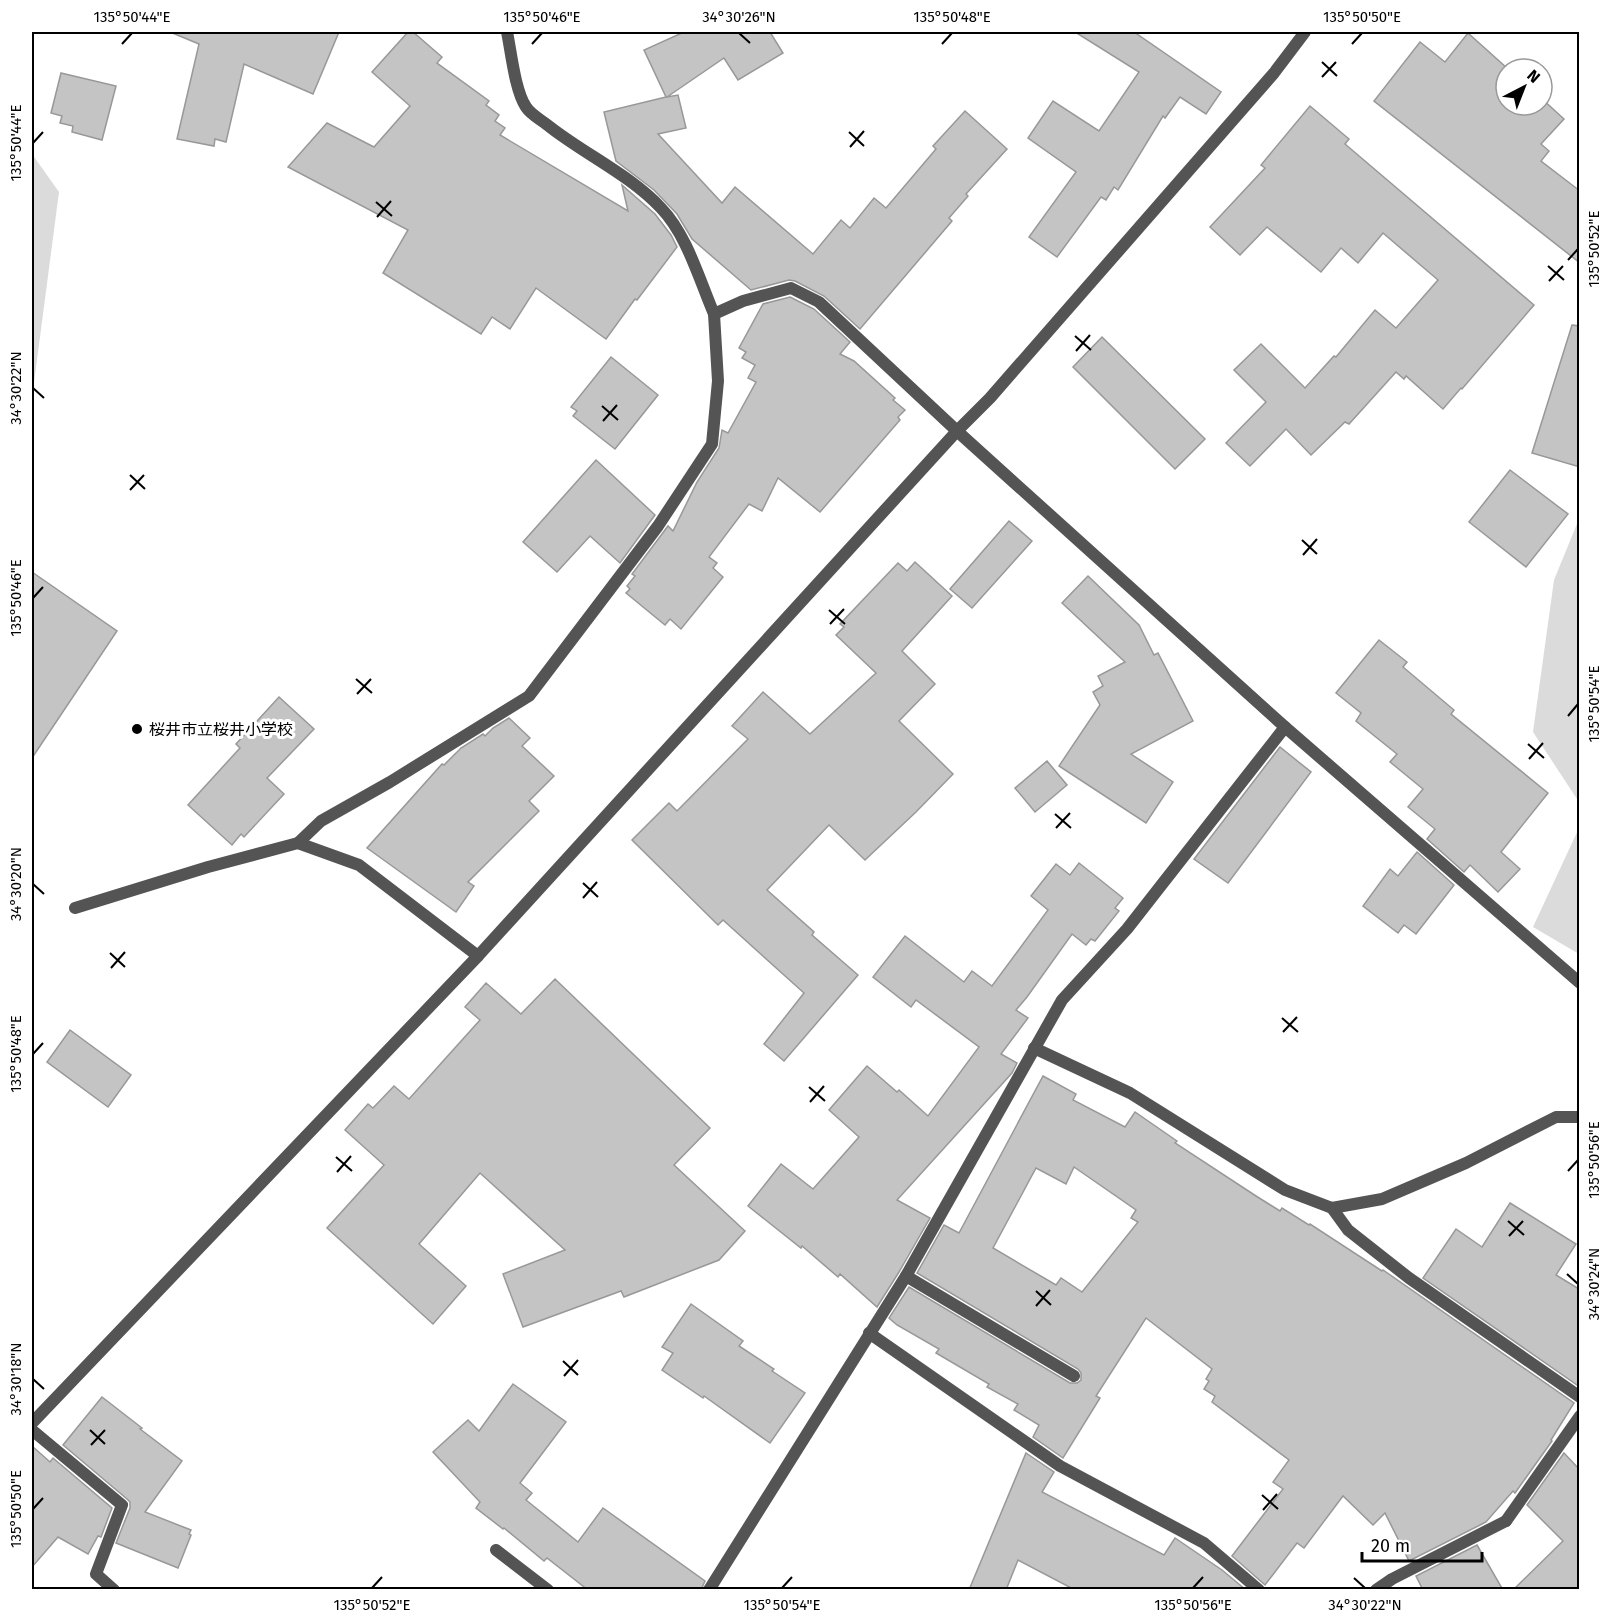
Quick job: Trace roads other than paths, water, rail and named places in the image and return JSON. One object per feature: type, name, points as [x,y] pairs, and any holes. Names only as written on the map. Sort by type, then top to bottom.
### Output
[{"type":"street","points":[[75,908],[208,867],[298,843],[321,821],[390,782],[529,696],[658,526],[712,444],[718,381],[714,314],[681,234],[663,209],[644,192],[571,143],[526,107],[519,90],[507,32]]},
{"type":"street","points":[[32,1423],[478,956],[957,431],[990,398],[1266,82],[1305,32]]},
{"type":"street","points":[[714,314],[743,301],[791,288],[819,302],[957,431],[1285,727],[1580,983]]},
{"type":"street","points":[[710,1590],[906,1276],[1062,1000],[1127,929],[1285,727]]},
{"type":"street","points":[[298,843],[359,865],[478,956]]},
{"type":"street","points":[[1034,1048],[1130,1093],[1285,1190],[1332,1208],[1382,1198],[1466,1163],[1556,1117],[1580,1117]]},
{"type":"street","points":[[1332,1208],[1348,1230],[1409,1278],[1580,1397]]},
{"type":"street","points":[[906,1276],[1074,1376]]},
{"type":"street","points":[[869,1333],[1060,1466],[1204,1543],[1258,1590]]},
{"type":"street","points":[[1376,1590],[1392,1579],[1506,1521],[1580,1416]]},
{"type":"street","points":[[32,1430],[122,1505],[96,1574],[114,1590]]},
{"type":"street","points":[[496,1550],[548,1590]]},
{"type":"place","name":"桜井市立桜井小学校","points":[[137,729]]}]
